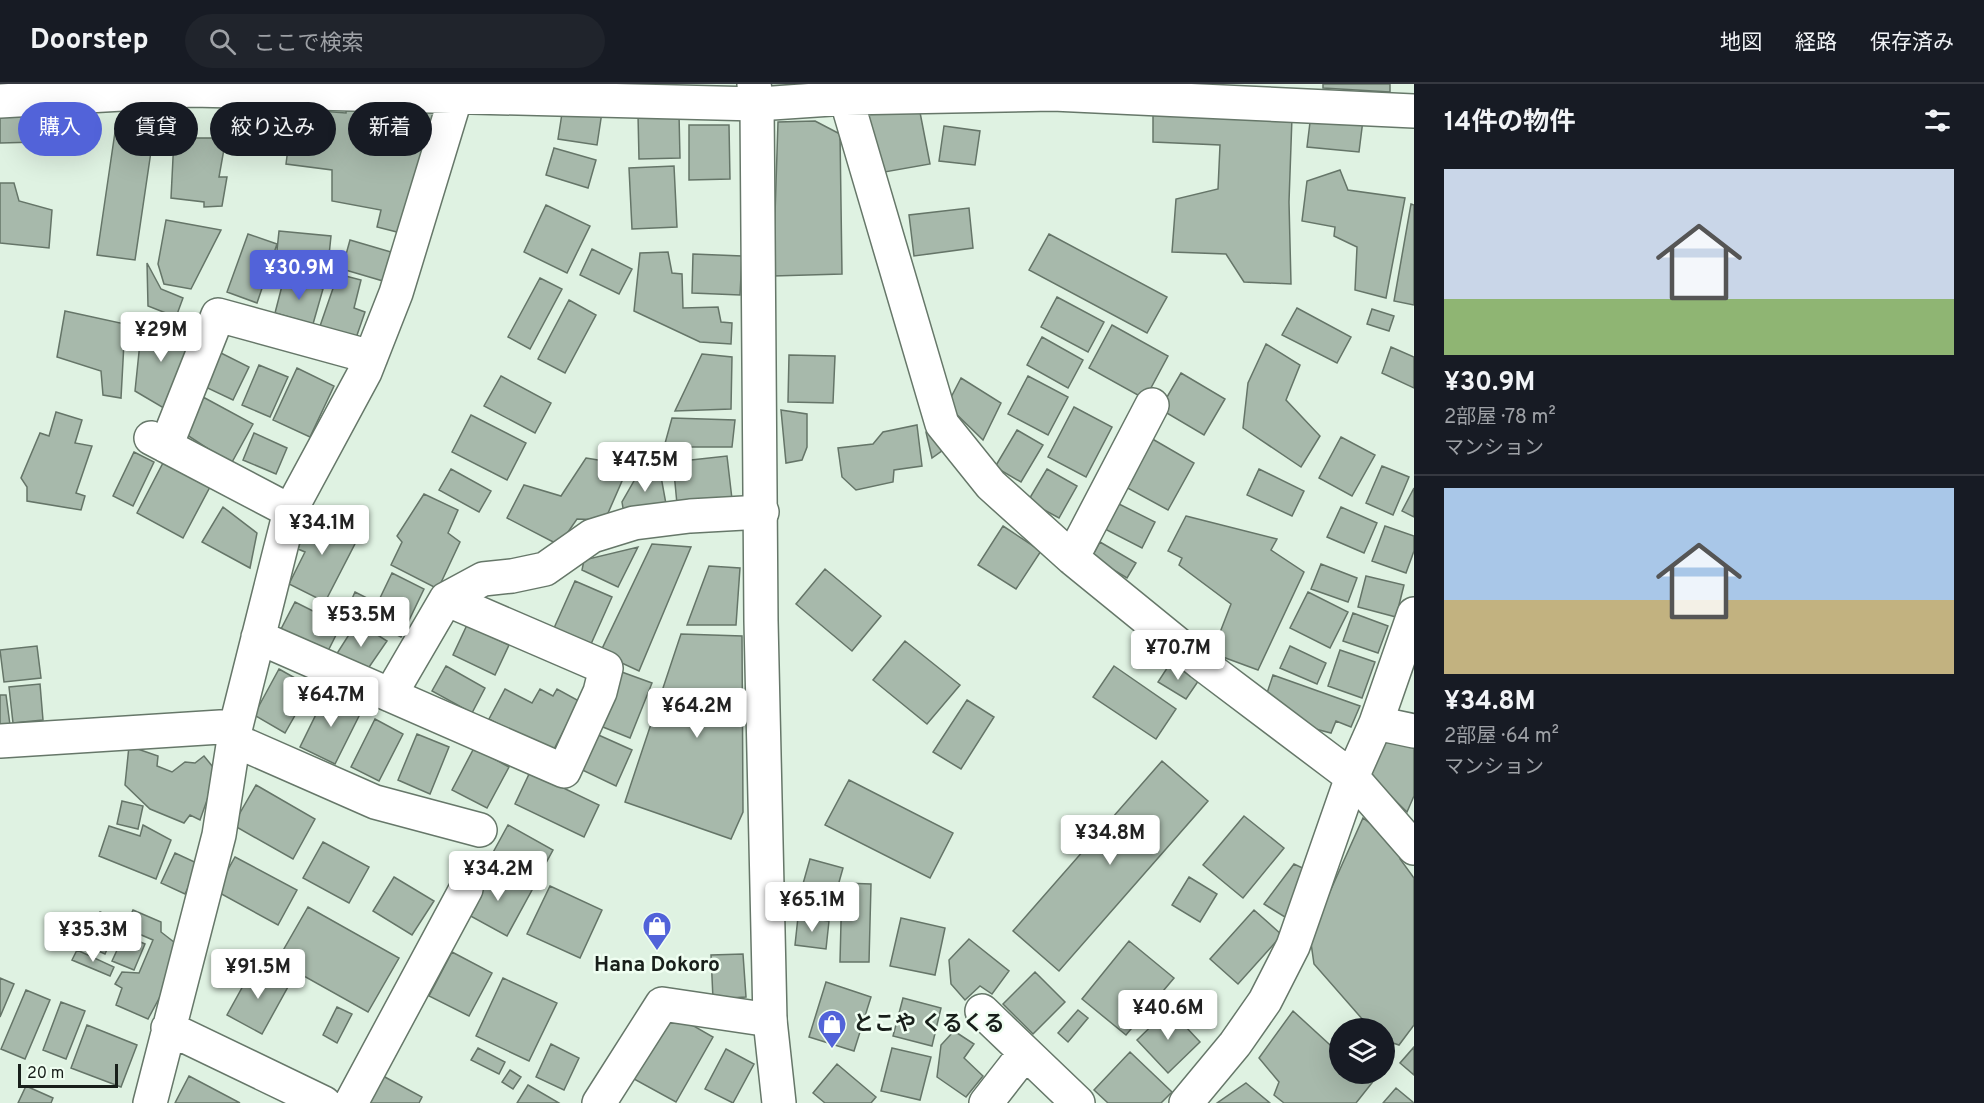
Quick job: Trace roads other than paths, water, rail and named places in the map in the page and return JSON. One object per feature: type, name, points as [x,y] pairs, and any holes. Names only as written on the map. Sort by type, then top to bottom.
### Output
[{"type":"street","points":[[0,88],[1,84]]},
{"type":"street","points":[[0,101],[192,90],[373,89],[456,96],[756,94],[846,98],[1053,94],[1256,94],[1414,111]]},
{"type":"street","points":[[756,94],[762,512],[761,621],[770,1020],[779,1103]]},
{"type":"street","points":[[150,1103],[219,835],[235,733],[290,511],[371,357],[396,293],[456,96]]},
{"type":"street","points":[[846,98],[942,424],[991,485],[1072,558],[1201,663],[1352,777],[1414,848]]},
{"type":"street","points":[[290,511],[158,442],[218,315],[371,357]]},
{"type":"street","points":[[1072,558],[1152,405]]},
{"type":"street","points":[[390,694],[446,599],[483,579],[545,569],[592,536],[634,523],[690,516],[762,512]]},
{"type":"street","points":[[258,638],[564,771],[600,692],[606,668],[446,599]]},
{"type":"street","points":[[1186,1103],[1235,1044],[1265,1001],[1293,946],[1352,777],[1376,723],[1414,614]]},
{"type":"street","points":[[1376,723],[1414,731]]},
{"type":"street","points":[[0,741],[235,733],[375,802],[480,830]]},
{"type":"street","points":[[351,1103],[466,889]]},
{"type":"street","points":[[599,1103],[662,1004],[770,1020]]},
{"type":"street","points":[[982,1011],[1078,1103]]},
{"type":"street","points":[[168,1028],[324,1103]]},
{"type":"street","points":[[986,1103],[1025,1053]]},
{"type":"place","name":"Hana Dokoro","points":[[657,952]]},
{"type":"place","name":"とこや くるくる","points":[[832,1050]]}]
